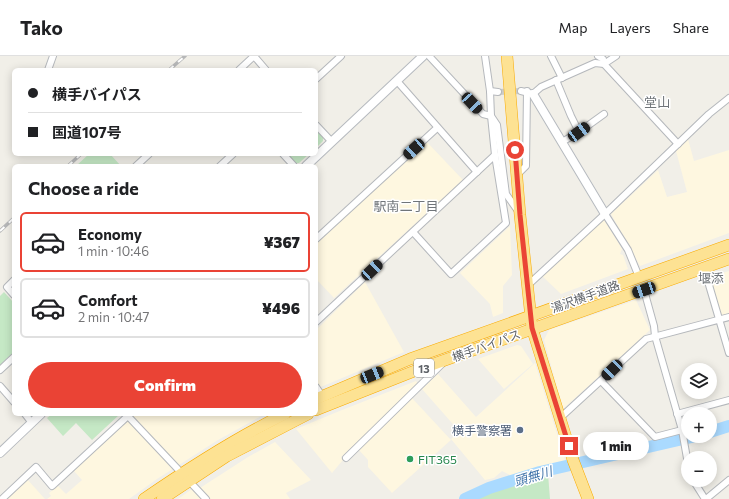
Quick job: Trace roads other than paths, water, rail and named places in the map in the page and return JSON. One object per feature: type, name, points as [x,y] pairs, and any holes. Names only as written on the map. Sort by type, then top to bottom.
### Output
[{"type":"highway","name":"横手バイパス","points":[[318,409],[532,328],[520,215],[507,56]]},
{"type":"highway","name":"湯沢横手道路","points":[[531,315],[729,245]]},
{"type":"highway","name":"湯沢横手道路","points":[[532,328],[729,259]]},
{"type":"highway","name":"横手バイパス","points":[[318,394],[531,315]]},
{"type":"highway","points":[[532,328],[573,460],[588,499]]},
{"type":"highway","points":[[162,499],[185,477],[221,448],[281,416]]},
{"type":"highway","points":[[144,499],[304,416]]},
{"type":"street","points":[[49,68],[53,56]]},
{"type":"street","points":[[241,68],[254,56],[264,68]]},
{"type":"street","points":[[318,77],[341,56]]},
{"type":"street","points":[[318,155],[423,56]]},
{"type":"street","points":[[429,56],[483,114],[491,116],[497,125],[506,194],[520,215]]},
{"type":"street","points":[[413,232],[452,274],[506,223],[495,155],[490,91],[485,56]]},
{"type":"street","points":[[551,56],[571,116],[579,132]]},
{"type":"street","points":[[598,56],[603,59],[604,64],[678,144]]},
{"type":"street","points":[[527,92],[594,63],[604,64],[616,56]]},
{"type":"street","points":[[397,81],[477,172]]},
{"type":"street","points":[[490,91],[498,92]]},
{"type":"street","points":[[517,175],[526,166],[527,92]]},
{"type":"street","points":[[527,92],[562,142],[628,250],[639,276]]},
{"type":"street","points":[[528,285],[605,214],[709,114],[729,98]]},
{"type":"street","points":[[562,142],[604,114]]},
{"type":"street","points":[[318,127],[332,142]]},
{"type":"street","points":[[318,237],[437,128]]},
{"type":"street","points":[[318,320],[495,155]]},
{"type":"street","points":[[138,164],[147,156]]},
{"type":"street","points":[[222,164],[231,156]]},
{"type":"street","points":[[285,156],[292,164]]},
{"type":"street","points":[[308,164],[317,156]]},
{"type":"street","points":[[704,268],[729,353]]},
{"type":"street","points":[[12,282],[7,287],[12,292]]},
{"type":"street","points":[[644,290],[654,326],[655,336],[681,429]]},
{"type":"street","points":[[560,418],[646,339],[729,317]]},
{"type":"street","points":[[0,370],[12,359]]},
{"type":"street","points":[[346,458],[448,359]]},
{"type":"street","points":[[601,381],[654,437],[681,436]]},
{"type":"street","points":[[0,386],[12,400]]},
{"type":"street","points":[[677,414],[729,400]]},
{"type":"street","points":[[26,416],[32,423]]},
{"type":"street","points":[[0,453],[39,416]]},
{"type":"street","points":[[2,499],[36,466],[52,486],[127,416]]},
{"type":"street","points":[[129,416],[206,499]]},
{"type":"street","points":[[698,487],[706,499],[729,480]]},
{"type":"waterway","name":"頭無川","points":[[717,430],[729,426]]},
{"type":"waterway","name":"頭無川","points":[[465,499],[489,488],[540,472],[681,439]]},
{"type":"tunnel","points":[[498,92],[521,91]]},
{"type":"railway","points":[[171,68],[185,56]]},
{"type":"railway","points":[[70,164],[79,156]]},
{"type":"railway","points":[[0,231],[12,220]]},
{"type":"place","name":"横手警察署","points":[[520,430]]},
{"type":"place","name":"FIT365","points":[[410,459]]},
{"type":"district","name":"堂山","points":[[657,102]]},
{"type":"district","name":"駅南二丁目","points":[[406,206]]},
{"type":"district","name":"堰添","points":[[711,278]]}]
